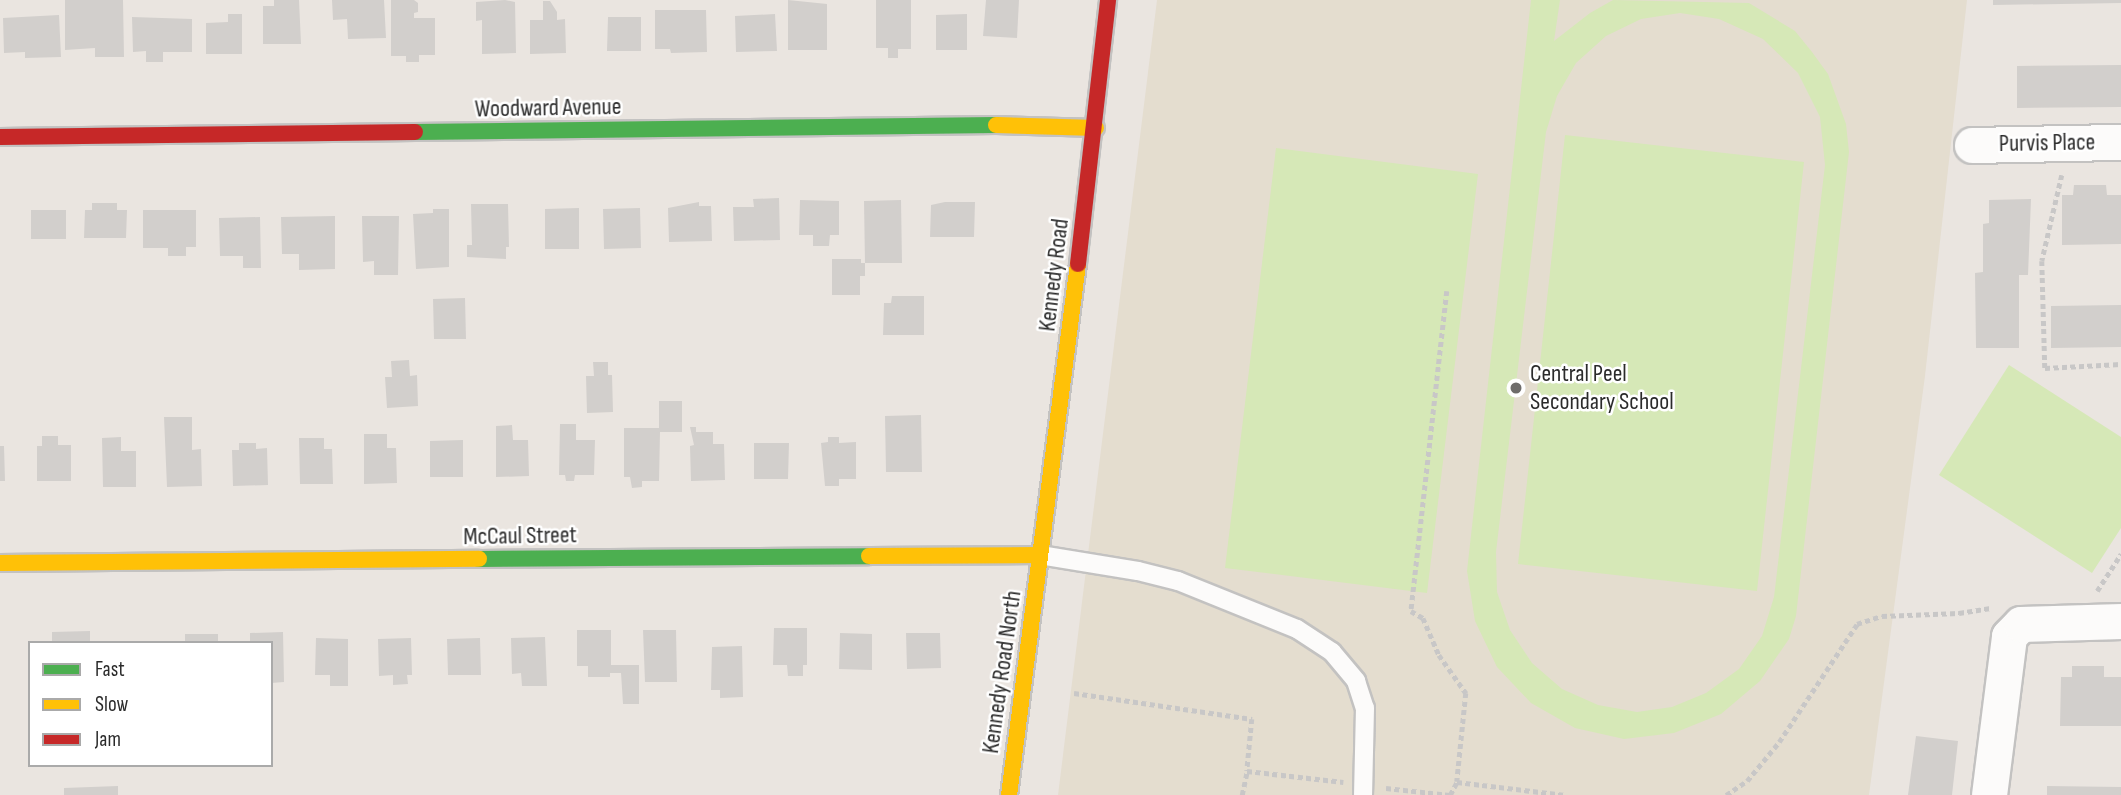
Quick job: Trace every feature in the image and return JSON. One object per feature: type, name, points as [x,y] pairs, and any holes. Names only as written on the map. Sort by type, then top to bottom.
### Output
[{"type":"street","name":"Kennedy Road","points":[[1040,555],[1096,128],[1108,0]]},
{"type":"street","name":"Woodward Avenue","points":[[0,137],[1024,125],[1096,128]]},
{"type":"street","name":"Purvis Place","points":[[1972,145],[2121,142]]},
{"type":"street","name":"McCaul Street","points":[[0,563],[1040,555]]},
{"type":"street","name":"Kennedy Road North","points":[[1009,795],[1040,555]]},
{"type":"street","points":[[1989,795],[2008,636],[2021,624],[2121,621]]},
{"type":"lane","points":[[1040,555],[1138,571],[1178,581],[1297,629],[1332,652],[1356,681],[1365,708],[1364,790]]},
{"type":"path","points":[[2065,143],[2061,184],[2042,261],[2045,368],[2121,364]]},
{"type":"path","points":[[1247,771],[1364,790],[1450,795],[1457,782],[1466,693],[1439,655],[1423,618],[1411,611],[1447,291]]},
{"type":"path","points":[[1726,795],[1747,780],[1779,742],[1857,624],[1882,616],[1959,613],[2014,604],[2021,624]]},
{"type":"path","points":[[1074,694],[1252,719],[1242,795]]},
{"type":"path","points":[[1457,782],[1565,795]]},
{"type":"shaded area","name":"Central Peel Secondary School","points":[[1157,0],[1967,0],[1925,376],[1869,795],[1058,795]]},
{"type":"green space","points":[[1531,0],[1560,0],[1554,41],[1590,13],[1613,0],[1749,3],[1795,31],[1828,74],[1846,124],[1849,152],[1796,616],[1789,639],[1760,681],[1721,714],[1674,733],[1624,739],[1575,728],[1531,703],[1497,667],[1475,621],[1467,571]],"holes":[[[1680,13],[1719,19],[1763,39],[1798,73],[1820,117],[1825,165],[1774,597],[1762,636],[1739,669],[1706,693],[1672,707],[1637,712],[1598,705],[1562,689],[1532,663],[1510,630],[1497,592],[1496,552],[1546,132],[1557,96],[1576,63],[1606,36],[1641,19]]]},
{"type":"green space","points":[[1565,135],[1804,162],[1757,591],[1518,564]]},
{"type":"green space","points":[[1276,148],[1478,174],[1427,593],[1225,568]]},
{"type":"green space","points":[[2009,365],[2121,437],[2121,528],[2092,573],[1939,475]]},
{"type":"building","points":[[65,0],[123,0],[124,57],[95,57],[95,48],[65,50]]},
{"type":"building","points":[[274,0],[299,0],[301,44],[263,44],[263,6],[274,6]]},
{"type":"building","points":[[332,0],[384,0],[386,38],[348,39],[347,19],[333,20]]},
{"type":"building","points":[[391,0],[414,0],[418,3],[418,12],[414,13],[414,18],[435,18],[435,55],[419,55],[419,62],[406,62],[406,56],[391,56]]},
{"type":"building","points":[[788,0],[827,4],[827,50],[788,50]]},
{"type":"building","points":[[876,0],[911,0],[911,49],[898,49],[898,58],[888,58],[888,48],[876,48]]},
{"type":"building","points":[[986,0],[1019,0],[1017,38],[983,36]]},
{"type":"building","points":[[1993,0],[2121,0],[2121,3],[1993,5]]},
{"type":"building","points":[[543,1],[550,1],[557,12],[557,20],[565,19],[566,53],[530,54],[530,20],[543,20]]},
{"type":"building","points":[[476,2],[515,2],[516,53],[482,54],[482,20],[476,21]]},
{"type":"building","points":[[655,10],[706,10],[707,52],[671,53],[670,49],[655,49]]},
{"type":"building","points":[[228,14],[242,14],[242,54],[206,54],[206,23],[228,22]]},
{"type":"building","points":[[775,14],[777,51],[736,52],[735,16]]},
{"type":"building","points":[[967,14],[967,50],[936,50],[936,15]]},
{"type":"building","points":[[59,15],[61,57],[25,58],[25,52],[4,53],[3,18]]},
{"type":"building","points":[[132,17],[192,19],[192,52],[163,52],[163,62],[146,62],[146,51],[133,52]]},
{"type":"building","points":[[608,17],[641,17],[641,51],[607,51]]},
{"type":"building","points":[[2121,65],[2121,107],[2017,108],[2017,66]]},
{"type":"building","points":[[2074,185],[2106,185],[2107,195],[2121,195],[2121,244],[2062,245],[2062,195],[2073,195]]},
{"type":"building","points":[[779,198],[780,240],[734,241],[733,207],[754,207],[753,199]]},
{"type":"building","points":[[2031,199],[2028,275],[2019,275],[2019,348],[1976,348],[1975,273],[1983,272],[1983,224],[1989,223],[1989,200]]},
{"type":"building","points":[[800,200],[839,201],[839,235],[830,235],[829,246],[813,246],[813,235],[799,235]]},
{"type":"building","points":[[901,200],[902,263],[865,263],[864,201]]},
{"type":"building","points":[[699,202],[699,206],[711,206],[712,241],[669,242],[668,208]]},
{"type":"building","points":[[975,202],[974,237],[930,237],[931,205]]},
{"type":"building","points":[[92,203],[117,203],[117,210],[127,210],[126,238],[84,238],[85,210],[92,210]]},
{"type":"building","points":[[471,204],[508,204],[509,247],[506,247],[506,259],[467,257],[467,245],[472,245]]},
{"type":"building","points":[[579,208],[579,249],[545,249],[545,209]]},
{"type":"building","points":[[640,208],[641,248],[604,249],[603,209]]},
{"type":"building","points":[[433,209],[449,209],[449,267],[416,269],[413,214],[433,213]]},
{"type":"building","points":[[31,210],[66,210],[66,239],[31,239]]},
{"type":"building","points":[[143,210],[196,210],[196,247],[186,247],[186,256],[168,256],[168,248],[143,248]]},
{"type":"building","points":[[335,216],[335,269],[299,270],[299,254],[282,254],[281,217]]},
{"type":"building","points":[[362,216],[399,216],[398,275],[374,275],[374,261],[363,262]]},
{"type":"building","points":[[260,217],[261,268],[243,268],[243,256],[220,256],[219,218]]},
{"type":"building","points":[[832,259],[861,259],[861,263],[865,263],[865,276],[860,276],[860,295],[832,295]]},
{"type":"building","points":[[892,296],[924,296],[924,335],[883,335],[884,303],[891,303]]},
{"type":"building","points":[[465,298],[466,339],[434,339],[433,299]]},
{"type":"building","points":[[2121,305],[2121,347],[2051,348],[2051,306]]},
{"type":"building","points":[[409,360],[410,376],[417,375],[418,406],[387,408],[385,377],[392,377],[391,361]]},
{"type":"building","points":[[593,362],[608,362],[608,375],[612,375],[613,412],[587,413],[586,376],[594,376]]},
{"type":"building","points":[[659,401],[682,401],[682,432],[660,432],[659,481],[642,481],[642,487],[632,488],[630,477],[624,477],[624,428],[659,428]]},
{"type":"building","points":[[921,415],[922,472],[886,472],[885,416]]},
{"type":"building","points":[[164,417],[192,417],[192,450],[201,449],[202,486],[167,487]]},
{"type":"building","points":[[560,424],[576,424],[576,440],[595,440],[594,475],[575,475],[574,481],[566,481],[565,475],[559,475]]},
{"type":"building","points":[[512,425],[513,440],[528,440],[529,476],[496,477],[496,426]]},
{"type":"building","points":[[690,427],[696,427],[696,432],[713,432],[713,444],[724,444],[725,480],[691,481],[690,446],[694,445]]},
{"type":"building","points":[[364,434],[387,434],[387,448],[396,448],[397,483],[364,484]]},
{"type":"building","points":[[42,436],[58,436],[58,445],[71,445],[71,481],[37,481],[37,446],[42,446]]},
{"type":"building","points":[[121,437],[121,451],[136,451],[136,487],[103,487],[102,438]]},
{"type":"building","points":[[828,437],[839,437],[839,443],[856,442],[856,479],[839,479],[839,486],[825,486],[821,443],[828,442]]},
{"type":"building","points":[[299,438],[324,438],[324,449],[332,449],[333,484],[300,484]]},
{"type":"building","points":[[463,440],[463,477],[430,477],[430,441]]},
{"type":"building","points":[[239,443],[256,443],[256,449],[267,448],[268,485],[233,486],[232,450],[239,450]]},
{"type":"building","points":[[754,443],[789,443],[788,479],[754,479]]},
{"type":"building","points":[[0,446],[4,446],[5,481],[0,481]]},
{"type":"building","points":[[774,628],[807,628],[807,665],[803,665],[803,676],[788,676],[787,665],[773,665]]},
{"type":"building","points":[[577,630],[611,630],[611,665],[639,665],[639,704],[623,704],[621,673],[610,673],[610,677],[588,677],[588,666],[577,666]]},
{"type":"building","points":[[643,630],[676,630],[677,682],[645,682]]},
{"type":"building","points":[[90,631],[90,641],[52,641],[52,632]]},
{"type":"building","points":[[283,632],[284,682],[273,683],[273,641],[250,641],[250,633]]},
{"type":"building","points":[[840,633],[872,634],[872,670],[839,669]]},
{"type":"building","points":[[906,633],[940,633],[941,668],[907,669]]},
{"type":"building","points":[[185,634],[218,634],[218,641],[185,641]]},
{"type":"building","points":[[545,637],[547,686],[522,686],[521,673],[512,674],[511,638]]},
{"type":"building","points":[[316,638],[348,639],[348,686],[330,686],[330,675],[315,675]]},
{"type":"building","points":[[411,638],[412,675],[407,675],[408,684],[393,685],[393,675],[379,676],[378,639]]},
{"type":"building","points":[[480,638],[481,675],[448,675],[447,639]]},
{"type":"building","points":[[742,646],[743,697],[720,698],[720,690],[711,690],[712,647]]},
{"type":"building","points":[[2072,666],[2104,666],[2104,677],[2121,677],[2121,726],[2060,726],[2061,677],[2072,677]]},
{"type":"building","points":[[1916,736],[1958,741],[1952,795],[1908,795]]},
{"type":"building","points":[[118,786],[118,795],[64,795],[64,788]]},
{"type":"building","points":[[2047,786],[2121,787],[2121,795],[2047,795]]},
{"type":"traffic: fast","points":[[415,132],[996,125]]},
{"type":"traffic: fast","points":[[479,559],[869,556]]},
{"type":"traffic: slow","points":[[996,125],[1096,128]]},
{"type":"traffic: slow","points":[[1009,795],[1078,264]]},
{"type":"traffic: slow","points":[[869,556],[1040,555]]},
{"type":"traffic: slow","points":[[0,563],[479,559]]},
{"type":"traffic: jam","points":[[1078,264],[1108,0]]},
{"type":"traffic: jam","points":[[0,137],[415,132]]},
{"type":"place","name":"Central Peel Secondary School","points":[[1516,388]]}]
